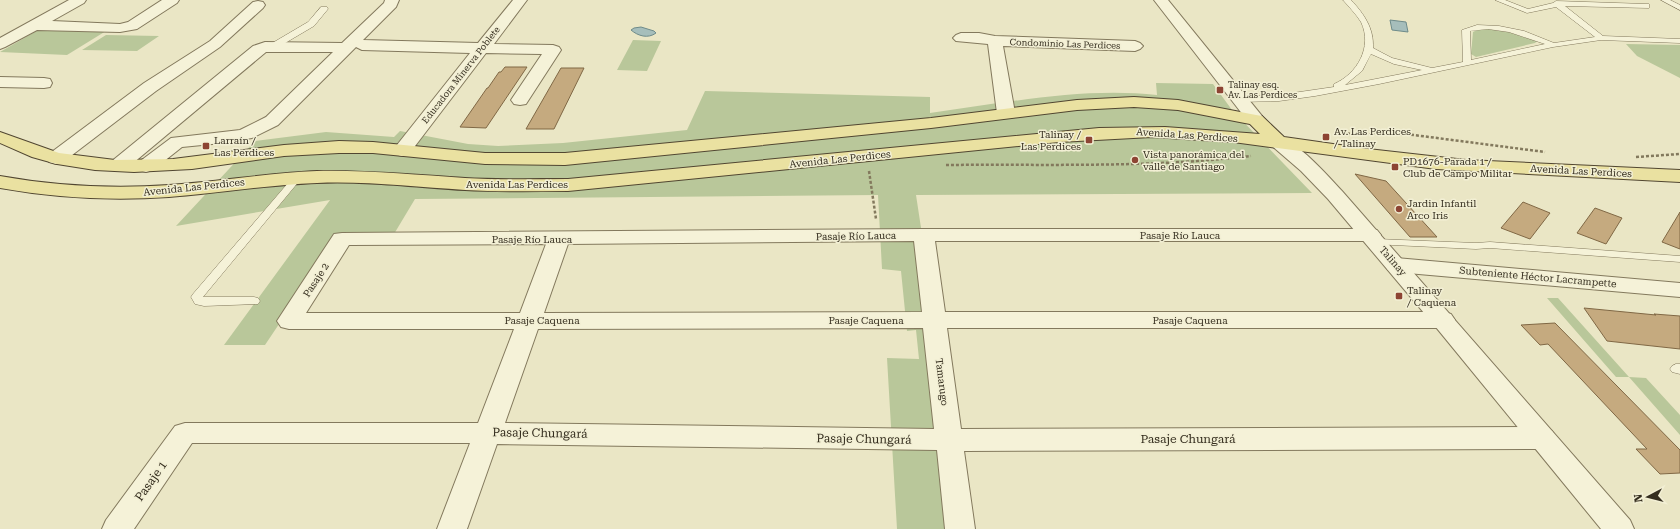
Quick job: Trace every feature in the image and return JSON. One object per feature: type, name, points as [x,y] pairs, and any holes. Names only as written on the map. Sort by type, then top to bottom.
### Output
[{"type":"main road","points":[[0,137],[39,153],[56,158],[98,164],[146,166],[191,163],[319,148],[358,146],[475,158],[512,160],[565,159],[750,139],[931,123],[1077,105],[1134,102],[1178,105],[1256,120]]},
{"type":"main road","name":"Talinay","points":[[1256,120],[1278,142]]},
{"type":"main road","name":"Avenida Las Perdices","points":[[0,182],[42,190],[115,193],[194,189],[297,178],[332,177],[487,185],[568,184],[1059,137],[1131,132],[1180,133],[1278,142],[1362,155],[1437,163],[1680,176]]},
{"type":"main road","points":[[373,178],[402,150]]},
{"type":"street","points":[[0,44],[79,0]]},
{"type":"street","points":[[35,25],[120,28],[132,26],[172,0]]},
{"type":"street","points":[[146,166],[167,148],[177,142],[232,137],[246,134],[272,121],[355,46],[391,4],[392,0]]},
{"type":"street","name":"Educadora Minerva Poblete","points":[[402,150],[520,0]]},
{"type":"street","name":"Talinay","points":[[1161,0],[1256,120]]},
{"type":"street","points":[[56,158],[150,87],[215,44],[258,5]]},
{"type":"street","name":"Condominio Las Perdices","points":[[961,38],[980,38],[995,41],[1135,46]]},
{"type":"street","name":"Condominio Las Perdices","points":[[995,41],[1006,113]]},
{"type":"street","points":[[119,165],[259,49],[272,47],[355,46],[483,47],[553,50],[520,100]]},
{"type":"street","points":[[0,82],[44,83]]},
{"type":"street","name":"Talinay","points":[[1278,142],[1321,180],[1396,265],[1619,529]]},
{"type":"street","name":"Pasaje Río Lauca","points":[[342,239],[559,239],[924,235],[1373,239]]},
{"type":"street","name":"Tamarugo","points":[[924,235],[960,529]]},
{"type":"street","name":"Pasaje 2","points":[[289,321],[342,239]]},
{"type":"street","points":[[452,529],[559,239]]},
{"type":"street","name":"Subteniente Héctor Lacrampette","points":[[1396,265],[1680,290]]},
{"type":"street","name":"Pasaje Caquena","points":[[289,321],[1444,320]]},
{"type":"street","name":"Pasaje Chungará","points":[[185,433],[488,432],[949,440],[1542,438]]},
{"type":"street","name":"Pasaje 1","points":[[117,529],[185,433]]},
{"type":"lane","points":[[1315,93],[1343,84],[1356,74],[1367,57],[1370,41],[1367,26],[1357,11],[1347,0]]},
{"type":"lane","points":[[1499,0],[1527,11],[1555,2],[1646,6]]},
{"type":"lane","points":[[1665,0],[1680,8]]},
{"type":"lane","points":[[1555,2],[1601,38]]},
{"type":"lane","points":[[272,47],[311,24],[324,9]]},
{"type":"lane","points":[[1467,63],[1466,30],[1478,26],[1516,31],[1553,45]]},
{"type":"lane","points":[[1241,100],[1280,98],[1379,82],[1553,45],[1601,38],[1680,41]]},
{"type":"lane","points":[[1369,49],[1378,56],[1391,61],[1434,70]]},
{"type":"lane","points":[[254,301],[204,302],[199,301],[196,297],[297,178]]},
{"type":"lane","points":[[1373,239],[1476,246],[1490,245],[1680,260]]},
{"type":"path","points":[[1333,133],[1404,134],[1545,152]]},
{"type":"path","points":[[1634,157],[1680,154]]},
{"type":"path","points":[[867,156],[878,236]]},
{"type":"path","points":[[944,165],[1121,164],[1232,159]]},
{"type":"green space","points":[[40,29],[106,31],[67,55],[0,52]]},
{"type":"green space","points":[[1488,29],[1509,32],[1537,41],[1535,43],[1476,57],[1471,54],[1473,32]]},
{"type":"green space","points":[[106,35],[159,36],[137,51],[82,50]]},
{"type":"green space","points":[[633,40],[661,41],[647,71],[617,70]]},
{"type":"green space","points":[[1626,44],[1680,45],[1680,78],[1637,56]]},
{"type":"green space","points":[[1156,83],[1213,84],[1232,110],[1312,193],[916,195],[967,529],[897,529],[887,358],[919,359],[916,330],[907,331],[901,271],[882,269],[878,195],[415,199],[394,234],[338,236],[265,345],[224,345],[330,200],[176,226],[255,141],[326,132],[394,137],[400,131],[468,144],[498,146],[563,143],[687,130],[705,91],[930,97],[930,113],[1043,97],[1100,93],[1157,95]]},
{"type":"green space","points":[[1547,298],[1558,298],[1629,377],[1616,377]]},
{"type":"green space","points":[[1629,377],[1646,378],[1680,415],[1680,435]]},
{"type":"water","points":[[1390,20],[1406,22],[1408,32],[1392,30]]},
{"type":"water","points":[[641,27],[656,33],[650,36],[643,36],[631,30]]},
{"type":"building","points":[[505,67],[527,67],[486,128],[460,127],[499,72],[501,72]]},
{"type":"building","points":[[561,68],[584,68],[554,129],[526,129]]},
{"type":"building","name":"Jardin Infantil Arco Iris","points":[[1355,174],[1386,181],[1437,237],[1410,237]]},
{"type":"building","points":[[1523,202],[1550,213],[1530,239],[1501,228]]},
{"type":"building","points":[[1595,208],[1622,218],[1606,244],[1577,233]]},
{"type":"building","points":[[1680,212],[1680,249],[1662,242]]},
{"type":"building","points":[[1584,308],[1680,316],[1680,349],[1607,341]]},
{"type":"building","points":[[1555,323],[1680,450],[1680,473],[1660,474],[1636,449],[1647,449],[1548,344],[1540,345],[1521,325]]},
{"type":"place","name":"Talinay esq. Av. Las Perdices","points":[[1220,90]]},
{"type":"place","name":"Av. Las Perdices / Talinay","points":[[1326,137]]},
{"type":"place","name":"Talinay / Las Perdices","points":[[1089,140]]},
{"type":"place","name":"Larraín / Las Perdices","points":[[206,146]]},
{"type":"place","name":"Vista panorámica del valle de Santiago","points":[[1135,160]]},
{"type":"place","name":"PD1676-Parada 1 / Club de Campo Militar","points":[[1395,167]]},
{"type":"place","name":"Jardin Infantil Arco Iris","points":[[1399,209]]},
{"type":"place","name":"Talinay / Caquena","points":[[1399,296]]}]
